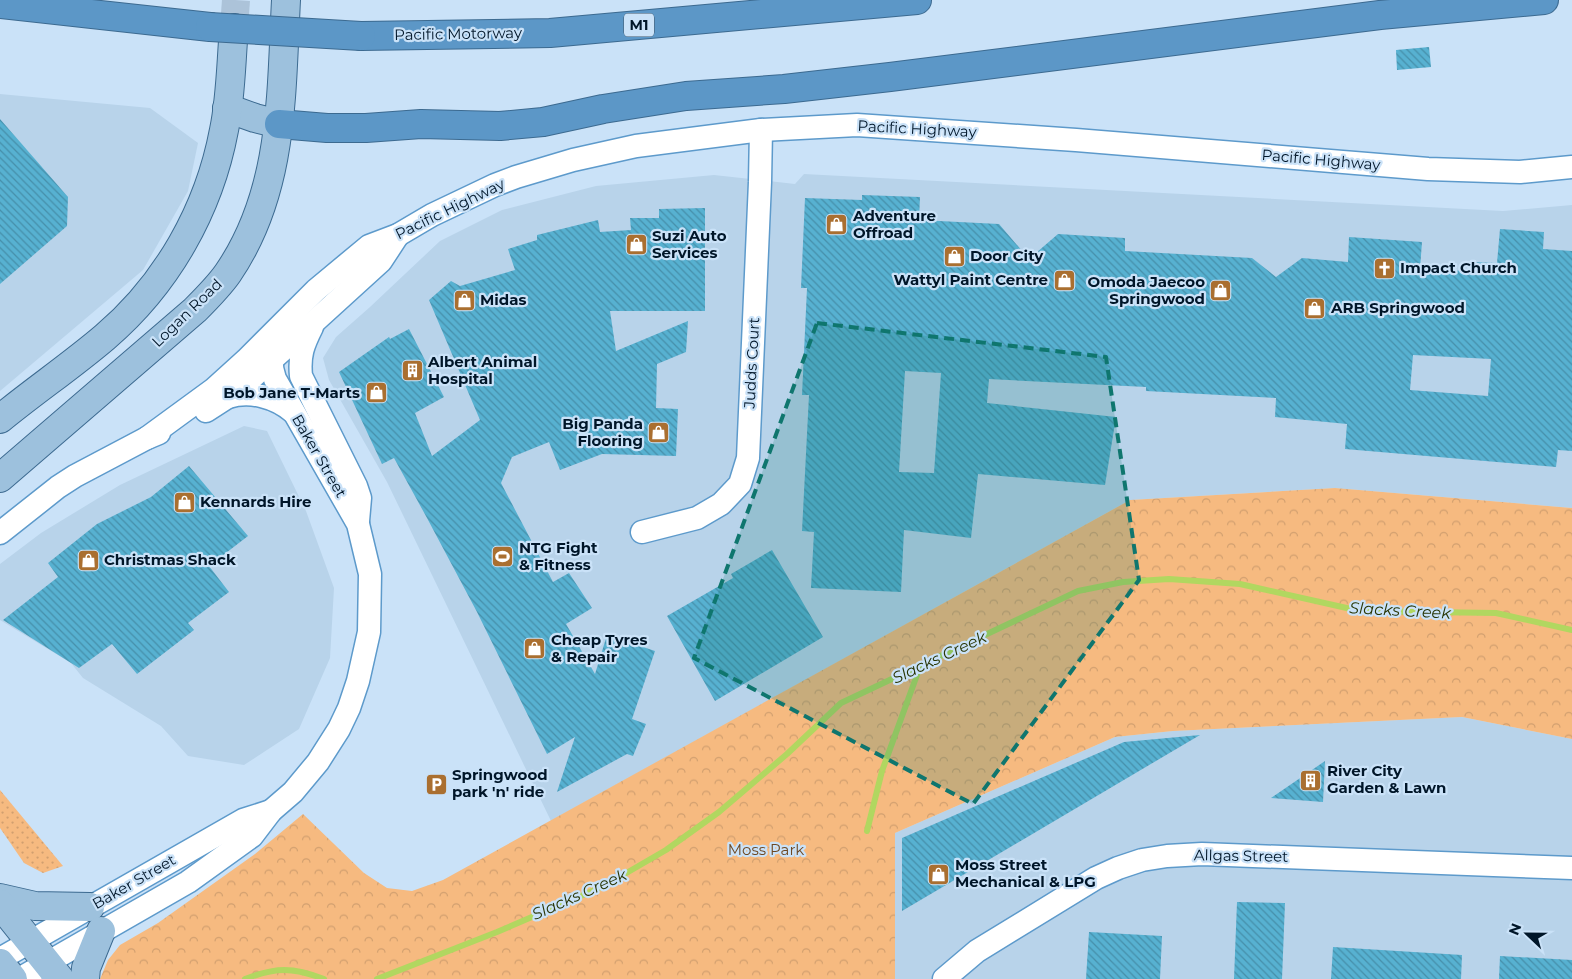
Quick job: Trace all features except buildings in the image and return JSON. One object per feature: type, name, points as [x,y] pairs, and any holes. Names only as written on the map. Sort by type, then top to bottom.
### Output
[{"type":"highway","name":"Pacific Motorway","points":[[0,4],[222,28],[361,36],[550,33],[917,0]]},
{"type":"highway","points":[[279,124],[327,128],[356,128],[421,124],[500,126],[543,122],[603,109],[686,96],[784,89],[1380,16],[1544,0]]},
{"type":"main road","name":"Logan Road","points":[[0,478],[195,310],[227,274],[248,238],[262,203],[273,167],[279,124],[286,0]]},
{"type":"main road","points":[[0,418],[106,336],[131,311],[164,272],[191,228],[208,192],[214,174],[227,108],[222,28]]},
{"type":"main road","points":[[227,108],[279,124]]},
{"type":"main road","points":[[0,898],[96,919],[85,979]]},
{"type":"main road","points":[[0,904],[45,961]]},
{"type":"main road","points":[[0,961],[13,979]]},
{"type":"street","name":"Pacific Highway","points":[[295,310],[331,276],[369,246],[398,235],[432,215],[495,186],[537,170],[636,146],[761,130],[857,125],[1086,140],[1428,169],[1520,172],[1572,167]]},
{"type":"street","name":"Judds Court","points":[[642,532],[697,518],[721,504],[740,484],[748,458],[761,130]]},
{"type":"street","points":[[0,533],[58,487],[75,476],[147,438],[178,426],[215,401],[314,322],[380,261],[398,235]]},
{"type":"street","points":[[274,354],[278,330],[295,310]]},
{"type":"street","points":[[215,401],[246,360],[295,310]]},
{"type":"street","name":"Baker Street","points":[[302,381],[300,368],[302,350],[314,322]]},
{"type":"street","points":[[246,360],[259,350],[274,354]]},
{"type":"street","name":"Baker Street","points":[[19,979],[45,961],[96,919],[243,820],[270,811],[299,785],[327,748],[349,708],[370,632],[370,574],[358,524],[277,382],[272,370],[274,354],[291,362],[356,486],[360,498],[358,524]]},
{"type":"street","points":[[215,401],[248,394],[266,397],[281,403],[296,414]]},
{"type":"street","name":"Allgas Street","points":[[944,979],[977,951],[1096,878],[1142,860],[1202,854],[1572,868]]},
{"type":"street","name":"Baker Street","points":[[0,961],[45,961]]},
{"type":"highlighted area","points":[[817,323],[1106,357],[1139,580],[973,804],[694,658]]},
{"type":"shaded area","points":[[0,94],[150,108],[198,143],[188,191],[143,270],[0,391]]},
{"type":"shaded area","points":[[804,174],[1503,211],[1572,205],[1572,508],[1335,488],[1130,500],[551,821],[387,482],[329,380],[323,358],[336,337],[440,241],[502,210],[596,186],[714,175],[795,184]]},
{"type":"shaded area","points":[[244,426],[267,431],[306,511],[334,588],[330,658],[299,729],[244,765],[188,756],[161,726],[83,678],[71,663],[0,620],[0,564],[41,533],[120,485]]},
{"type":"shaded area","points":[[1462,717],[1572,739],[1572,979],[895,979],[895,833],[1115,737],[1173,731]]},
{"type":"green space","name":"Moss Park","points":[[1335,488],[1572,508],[1572,739],[1462,717],[1173,731],[1115,737],[895,833],[895,979],[100,979],[108,960],[120,945],[158,923],[255,854],[303,814],[364,873],[387,888],[412,891],[443,880],[1130,500]]},
{"type":"green space","points":[[0,790],[63,866],[43,873],[24,863],[0,828]]},
{"type":"waterway","name":"Slacks Creek","points":[[377,979],[497,932],[604,886],[666,850],[719,812],[787,754],[841,703],[1078,591],[1123,582],[1169,579],[1240,584],[1360,611],[1496,613],[1572,630]]},
{"type":"waterway","points":[[867,831],[882,771],[921,664]]},
{"type":"waterway","name":"Slacks Creek","points":[[245,979],[266,972],[284,970],[303,972],[324,979]]},
{"type":"tunnel","points":[[234,28],[236,0]]},
{"type":"place","name":"Adventure Offroad","points":[[837,225]]},
{"type":"place","name":"Suzi Auto Services","points":[[636,245]]},
{"type":"place","name":"Door City","points":[[954,256]]},
{"type":"place","name":"Impact Church","points":[[1384,268]]},
{"type":"place","name":"Wattyl Paint Centre","points":[[1064,280]]},
{"type":"place","name":"Omoda Jaecoo Springwood","points":[[1221,291]]},
{"type":"place","name":"Midas","points":[[464,300]]},
{"type":"place","name":"ARB Springwood","points":[[1315,308]]},
{"type":"place","name":"Albert Animal Hospital","points":[[412,371]]},
{"type":"place","name":"Bob Jane T-Marts","points":[[376,393]]},
{"type":"place","name":"Big Panda Flooring","points":[[659,433]]},
{"type":"place","name":"Kennards Hire","points":[[184,502]]},
{"type":"place","name":"NTG Fight & Fitness","points":[[503,557]]},
{"type":"place","name":"Christmas Shack","points":[[88,560]]},
{"type":"place","name":"Cheap Tyres & Repair","points":[[535,649]]},
{"type":"place","name":"River City Garden & Lawn","points":[[1311,780]]},
{"type":"place","name":"Springwood park 'n' ride","points":[[436,784]]},
{"type":"place","name":"Moss Street Mechanical & LPG","points":[[939,874]]}]
